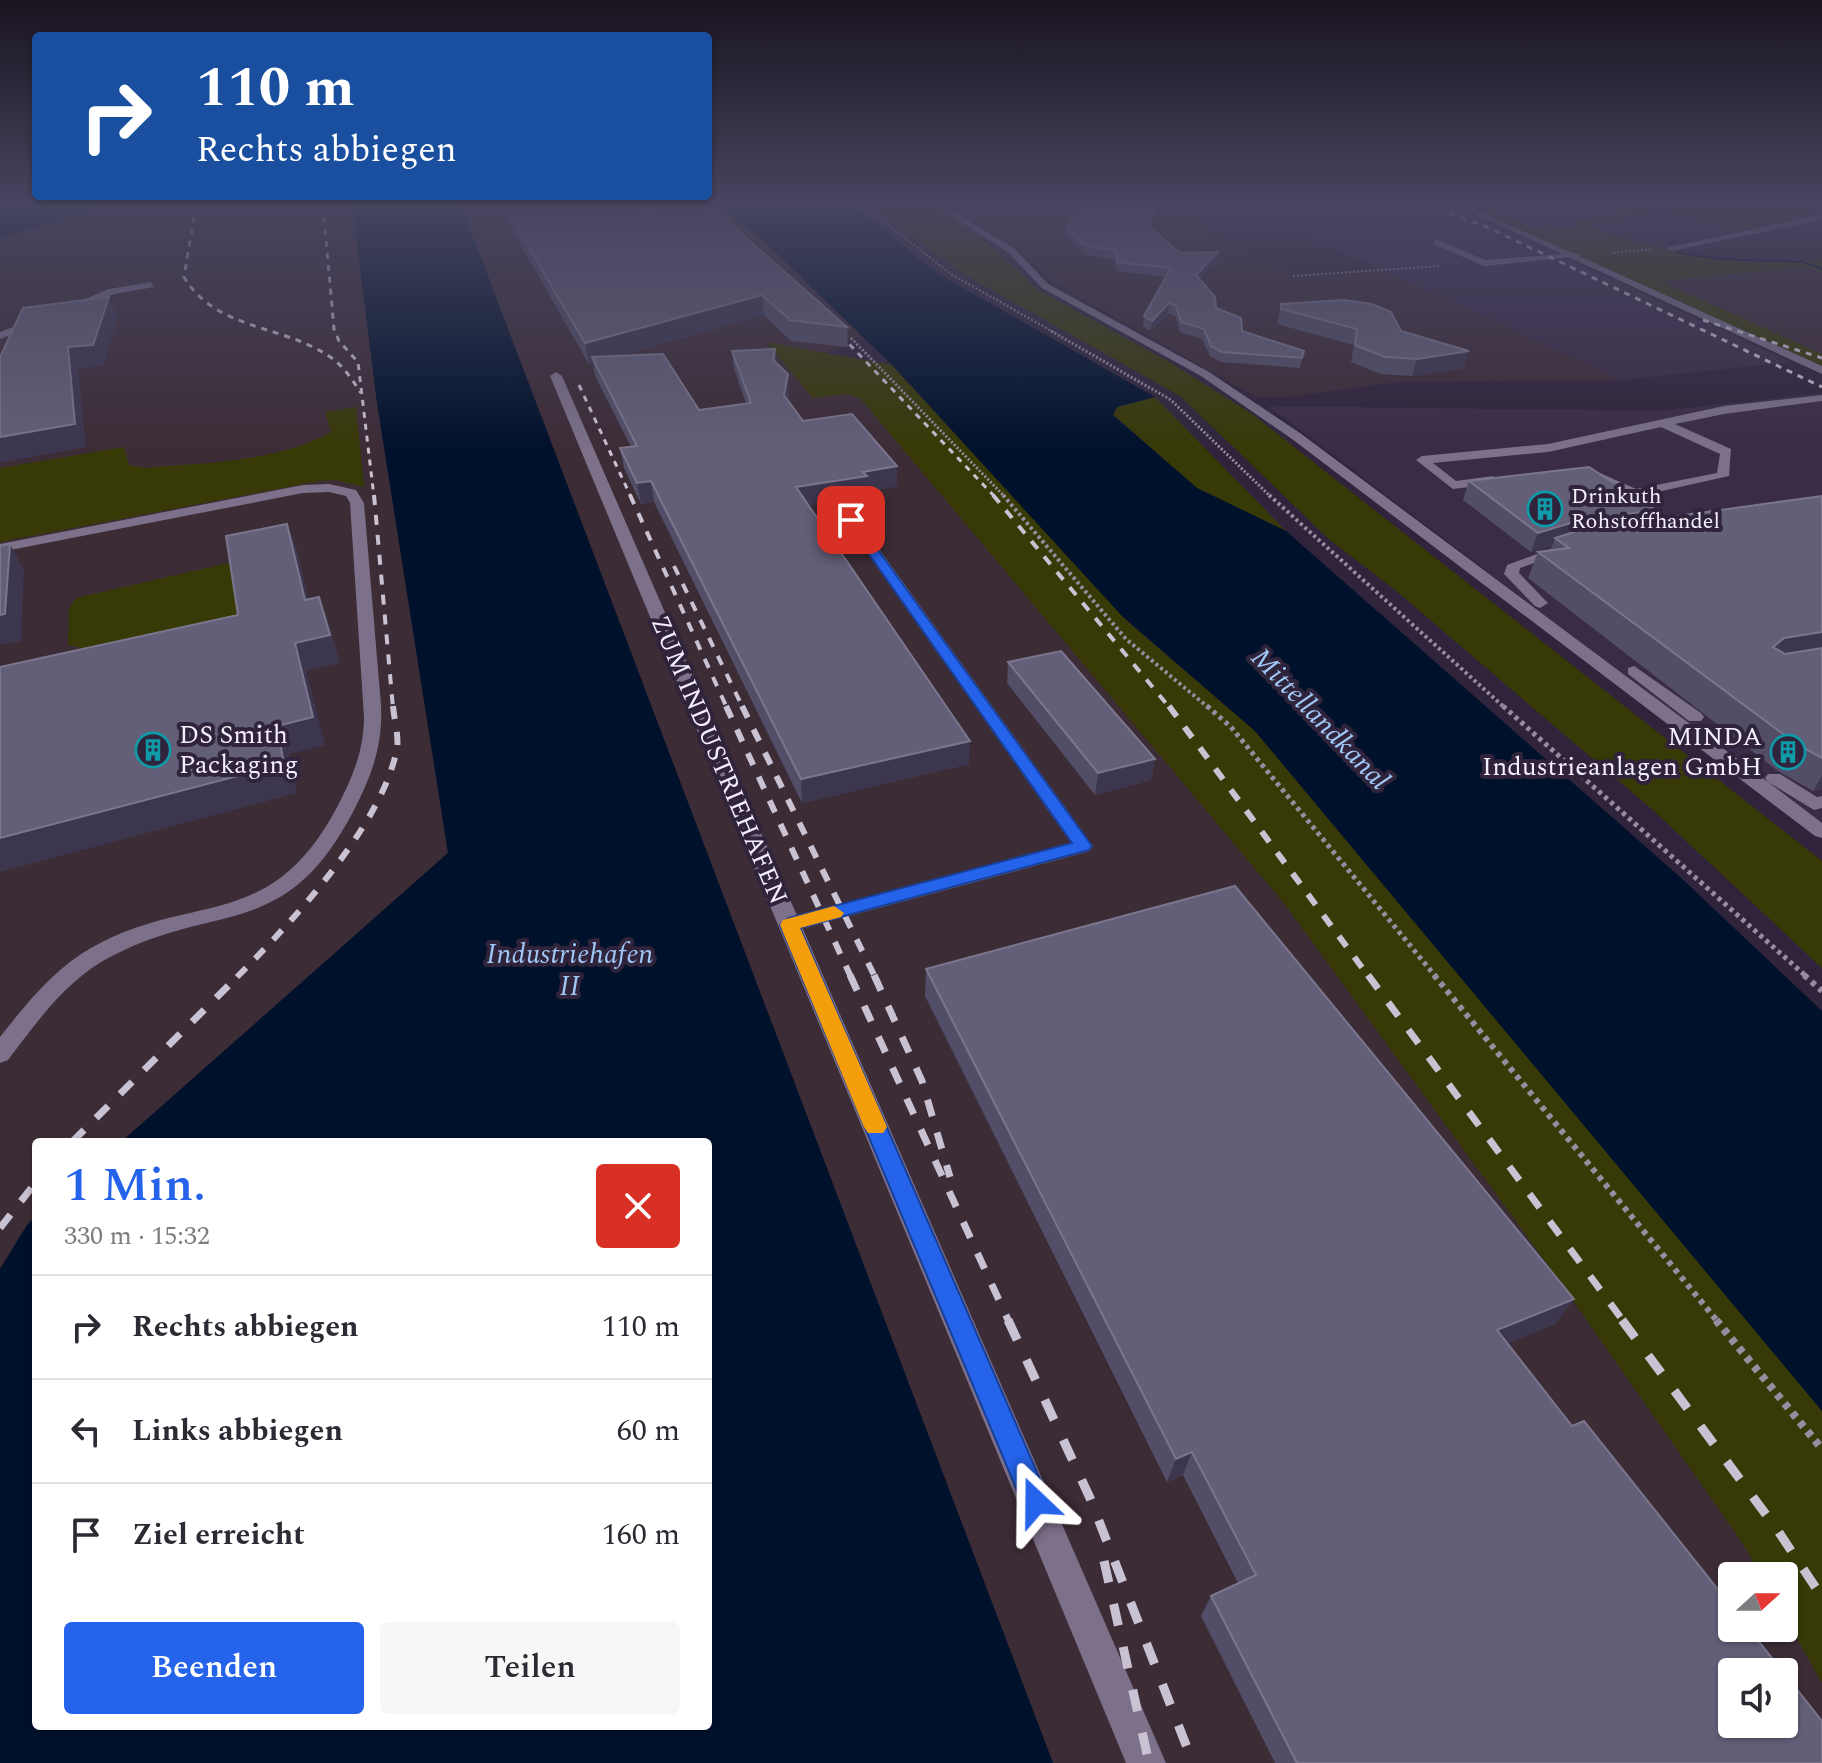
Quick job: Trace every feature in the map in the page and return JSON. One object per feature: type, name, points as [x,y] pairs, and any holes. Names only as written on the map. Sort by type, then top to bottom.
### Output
[{"type":"street","points":[[1643,287],[1822,370]]},
{"type":"street","name":"ZUM INDUSTRIEHAFEN","points":[[556,376],[1146,1763]]},
{"type":"lane","points":[[56,313],[112,291],[136,287]]},
{"type":"lane","points":[[1047,287],[1205,374],[1296,436],[1822,832]]},
{"type":"lane","points":[[0,336],[42,319]]},
{"type":"lane","points":[[1510,478],[1453,485],[1422,460],[1548,448],[1724,410],[1822,398]]},
{"type":"lane","points":[[1582,470],[1635,493],[1723,476],[1727,452],[1662,423]]},
{"type":"lane","points":[[0,548],[303,489],[329,488],[351,493],[357,503],[372,742],[351,798],[325,846],[295,880],[263,902],[118,944],[73,969],[33,1011],[0,1054]]},
{"type":"lane","points":[[789,925],[1083,846],[851,520]]},
{"type":"lane","points":[[1570,547],[1514,565],[1511,574],[1534,598],[1792,792],[1814,804],[1822,802]]},
{"type":"path","points":[[974,287],[1171,400],[1311,537],[1680,861],[1822,991]]},
{"type":"path","points":[[851,338],[981,470],[1126,639],[1164,667],[1231,727],[1822,1449]]},
{"type":"shaded area","points":[[0,287],[362,287],[377,403],[448,853],[126,1138],[32,1138],[32,1221],[0,1269]]},
{"type":"shaded area","points":[[492,287],[811,287],[861,336],[843,342],[846,348],[823,353],[1283,902],[1553,1272],[1743,1544],[1753,1562],[1718,1562],[1718,1642],[1798,1641],[1822,1683],[1822,1763],[1053,1763]]},
{"type":"shaded area","points":[[987,287],[1034,287],[1171,363],[1252,414],[1822,861],[1822,968],[1655,812],[1395,590],[1331,541],[1180,396]]},
{"type":"shaded area","points":[[1063,287],[1421,287],[1621,380],[1396,382],[1289,397],[1256,397]]},
{"type":"shaded area","points":[[1421,287],[1629,287],[1791,362],[1621,380]]},
{"type":"shaded area","points":[[1648,287],[1674,287],[1822,354],[1822,366]]},
{"type":"shaded area","points":[[1675,287],[1822,287],[1822,354]]},
{"type":"shaded area","points":[[766,342],[892,365],[1128,622],[1255,731],[1822,1411],[1822,1683],[1798,1641],[1798,1562],[1753,1562],[1553,1272],[1283,902],[860,398],[845,394],[813,398]]},
{"type":"shaded area","points":[[1822,393],[1822,824],[1268,406],[1659,411]]},
{"type":"shaded area","points":[[1155,397],[1286,531],[1197,488],[1113,415],[1117,407]]},
{"type":"shaded area","points":[[356,407],[364,487],[336,480],[319,481],[0,542],[0,468],[124,447],[129,465],[145,468],[241,459],[310,442],[331,432],[325,412]]},
{"type":"shaded area","points":[[237,561],[245,614],[92,650],[68,645],[69,608],[76,598]]},
{"type":"water","name":"Industriehafen II","points":[[362,287],[492,287],[1053,1763],[0,1763],[0,1269],[32,1221],[32,1730],[712,1730],[712,1138],[126,1138],[448,853],[377,403]]},
{"type":"water","name":"Mittellandkanal","points":[[812,287],[962,287],[1155,397],[1117,407],[1113,415],[1197,488],[1286,531],[1679,876],[1822,1011],[1822,1411],[1255,731],[1122,616],[892,365]]},
{"type":"building","points":[[552,287],[802,287],[847,327],[790,320],[762,295],[585,343]]},
{"type":"building","points":[[1160,287],[1207,287],[1215,297],[1216,308],[1241,318],[1242,331],[1304,351],[1302,358],[1222,352],[1211,346],[1204,329],[1181,322],[1176,306],[1169,303],[1152,321],[1144,316]]},
{"type":"building","points":[[109,297],[93,345],[68,347],[75,424],[0,437],[0,357],[23,308]]},
{"type":"building","points":[[1344,300],[1372,304],[1391,312],[1401,331],[1469,351],[1417,359],[1385,357],[1355,345],[1357,329],[1281,309],[1281,304]]},
{"type":"building","points":[[775,349],[773,360],[788,374],[784,395],[803,421],[852,414],[897,466],[863,472],[867,476],[796,487],[970,741],[801,779],[651,481],[637,483],[620,448],[637,446],[592,357],[663,354],[699,410],[751,403],[732,351]]},
{"type":"building","points":[[1589,467],[1656,510],[1577,521],[1538,533],[1469,481]]},
{"type":"building","points":[[1822,496],[1822,632],[1784,638],[1773,647],[1785,654],[1822,648],[1822,758],[1795,743],[1538,552],[1569,548],[1555,538],[1583,529]]},
{"type":"building","name":"DS Smith Packaging","points":[[287,524],[305,600],[319,597],[330,635],[295,643],[313,717],[277,726],[284,764],[0,838],[0,667],[238,615],[226,536]]},
{"type":"building","points":[[10,544],[5,614],[0,615],[0,546]]},
{"type":"building","points":[[1061,651],[1155,759],[1098,773],[1008,662]]},
{"type":"building","points":[[1235,886],[1574,1299],[1497,1330],[1572,1426],[1584,1421],[1718,1589],[1718,1642],[1759,1642],[1772,1658],[1718,1658],[1718,1738],[1798,1738],[1798,1691],[1822,1721],[1822,1763],[1297,1763],[1211,1596],[1256,1575],[1192,1452],[1176,1459],[926,969]]},
{"type":"railway","points":[[192,287],[215,308],[233,318],[295,339],[333,359],[361,393]]},
{"type":"railway","points":[[330,287],[334,329],[339,341],[358,362],[374,497]]},
{"type":"railway","points":[[1613,287],[1822,387]]},
{"type":"railway","points":[[1703,320],[1822,358]]},
{"type":"railway","points":[[833,327],[995,497]]},
{"type":"railway","points":[[579,385],[631,497]]},
{"type":"railway","points":[[374,495],[393,708]]},
{"type":"railway","points":[[630,495],[727,708]]},
{"type":"railway","points":[[993,495],[1170,708]]},
{"type":"railway","points":[[674,566],[743,708]]},
{"type":"railway","points":[[237,977],[308,901],[374,809],[397,748],[393,706]]},
{"type":"railway","points":[[726,706],[851,977]]},
{"type":"railway","points":[[742,706],[875,977]]},
{"type":"railway","points":[[1169,706],[1369,977]]},
{"type":"railway","points":[[850,975],[1009,1322]]},
{"type":"railway","points":[[874,975],[922,1081],[950,1177]]},
{"type":"railway","points":[[1368,975],[1624,1322]]},
{"type":"railway","points":[[76,1138],[237,977]]},
{"type":"railway","points":[[0,1228],[32,1187]]},
{"type":"railway","points":[[1008,1320],[1090,1498],[1193,1763]]},
{"type":"railway","points":[[1622,1320],[1776,1528],[1822,1597]]},
{"type":"railway","points":[[1104,1561],[1149,1763]]},
{"type":"slow traffic","points":[[834,913],[789,925],[876,1127]]},
{"type":"place","name":"Drinkuth Rohstoffhandel","points":[[1545,509]]},
{"type":"place","name":"DS Smith Packaging","points":[[153,750]]},
{"type":"place","name":"MINDA Industrieanlagen GmbH","points":[[1788,752]]},
{"type":"route","points":[[851,520],[1083,846],[789,925],[1036,1502]]}]
